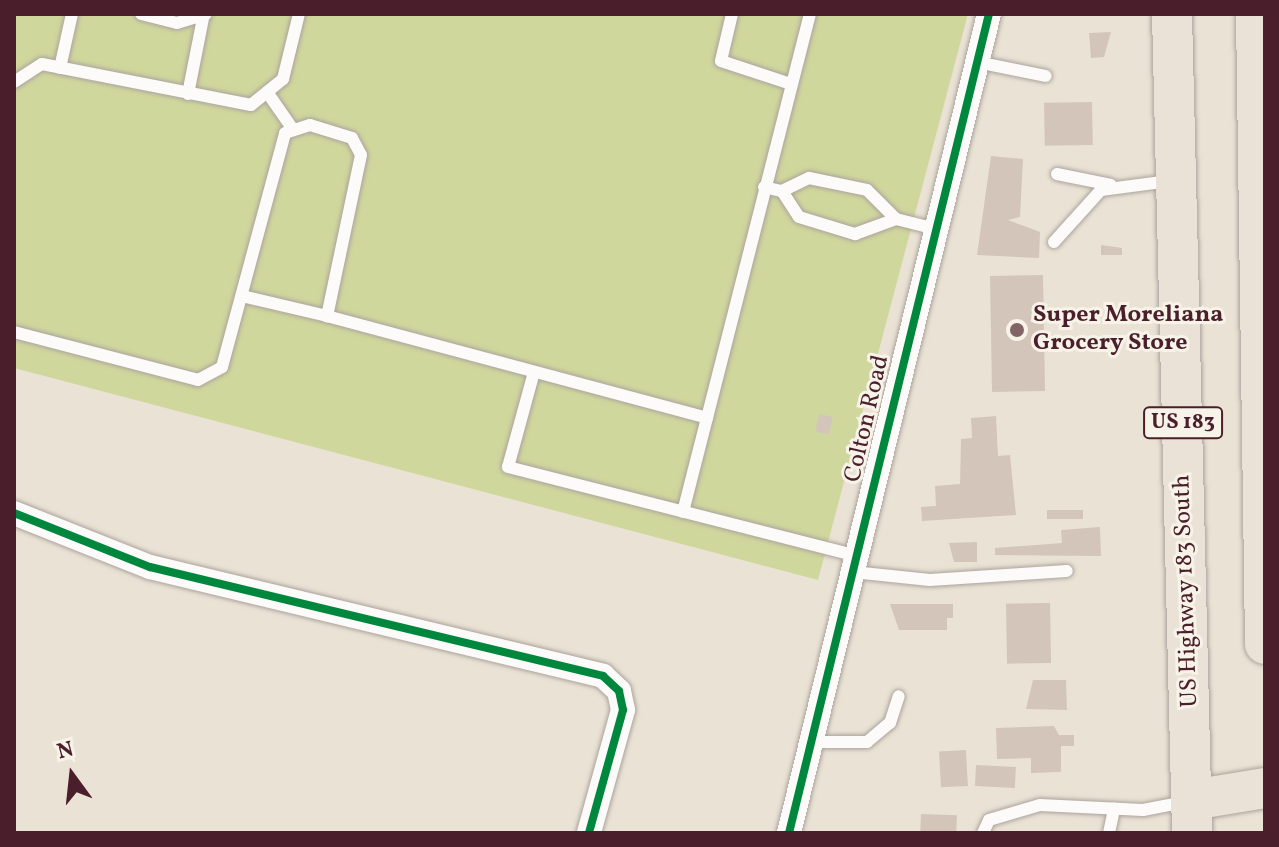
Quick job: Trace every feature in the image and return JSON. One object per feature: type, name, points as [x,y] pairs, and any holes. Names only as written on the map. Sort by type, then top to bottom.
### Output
[{"type":"highway","name":"US Highway 183 South","points":[[1172,14],[1192,816]]},
{"type":"highway","name":"US 183","points":[[1256,14],[1265,644]]},
{"type":"highway","points":[[1192,816],[1265,788]]},
{"type":"street","name":"Colton Road","points":[[789,833],[932,228],[989,14]]},
{"type":"street","points":[[15,515],[150,567],[603,676],[619,691],[623,710],[589,833]]},
{"type":"lane","points":[[60,68],[72,14]]},
{"type":"lane","points":[[141,14],[177,23],[204,16],[188,94]]},
{"type":"lane","points":[[14,82],[42,64],[251,105],[283,79],[299,14]]},
{"type":"lane","points":[[732,14],[721,61],[791,84]]},
{"type":"lane","points":[[683,512],[810,14]]},
{"type":"lane","points":[[977,62],[1046,76]]},
{"type":"lane","points":[[267,92],[292,128],[352,138],[361,155],[327,316]]},
{"type":"lane","points":[[14,332],[198,380],[222,367],[292,128]]},
{"type":"lane","points":[[1057,174],[1111,185],[1177,181]]},
{"type":"lane","points":[[764,187],[782,191],[809,178],[867,190],[896,219],[932,228]]},
{"type":"lane","points":[[1054,242],[1111,185]]},
{"type":"lane","points":[[782,191],[799,217],[855,234],[896,219]]},
{"type":"lane","points":[[242,296],[707,418]]},
{"type":"lane","points":[[534,372],[508,467],[683,512],[855,564],[930,580],[1067,571]]},
{"type":"lane","points":[[811,742],[867,742],[890,723],[899,696]]},
{"type":"lane","points":[[983,833],[989,820],[1040,805],[1192,816]]},
{"type":"lane","points":[[1109,833],[1114,809]]},
{"type":"green space","points":[[14,14],[968,14],[818,580],[14,368]]},
{"type":"building","points":[[1111,32],[1104,57],[1091,58],[1089,33]]},
{"type":"building","points":[[1092,102],[1093,145],[1045,146],[1044,103]]},
{"type":"building","points":[[991,156],[1023,159],[1020,217],[1008,220],[1040,232],[1039,258],[977,255]]},
{"type":"building","points":[[1101,245],[1122,248],[1122,255],[1101,255]]},
{"type":"building","name":"Super Moreliana Grocery Store","points":[[1043,275],[1045,391],[992,392],[990,276]]},
{"type":"building","points":[[819,414],[833,417],[829,435],[815,432]]},
{"type":"building","points":[[996,416],[998,456],[1010,455],[1016,515],[922,521],[921,507],[936,506],[935,486],[960,484],[961,439],[972,438],[971,418]]},
{"type":"building","points":[[1047,510],[1083,510],[1083,519],[1047,519]]},
{"type":"building","points":[[1100,527],[1101,556],[995,555],[995,548],[1062,543],[1061,530]]},
{"type":"building","points":[[977,542],[977,562],[954,562],[949,543]]},
{"type":"building","points":[[1050,603],[1051,663],[1007,664],[1006,604]]},
{"type":"building","points":[[890,604],[953,604],[953,618],[947,618],[947,630],[899,630]]},
{"type":"building","points":[[1033,680],[1066,680],[1067,710],[1026,709]]},
{"type":"building","points":[[1054,726],[1059,735],[1074,735],[1074,746],[1061,746],[1061,772],[1031,773],[1031,758],[997,759],[996,728]]},
{"type":"building","points":[[966,750],[968,786],[941,787],[939,751]]},
{"type":"building","points":[[976,765],[1016,767],[1015,788],[975,786]]},
{"type":"building","points":[[921,814],[957,815],[956,833],[920,833]]},
{"type":"cycle path","points":[[789,833],[989,14]]},
{"type":"cycle path","points":[[14,513],[150,567],[603,676],[619,691],[623,710],[589,833]]},
{"type":"place","name":"Super Moreliana Grocery Store","points":[[1017,330]]}]
